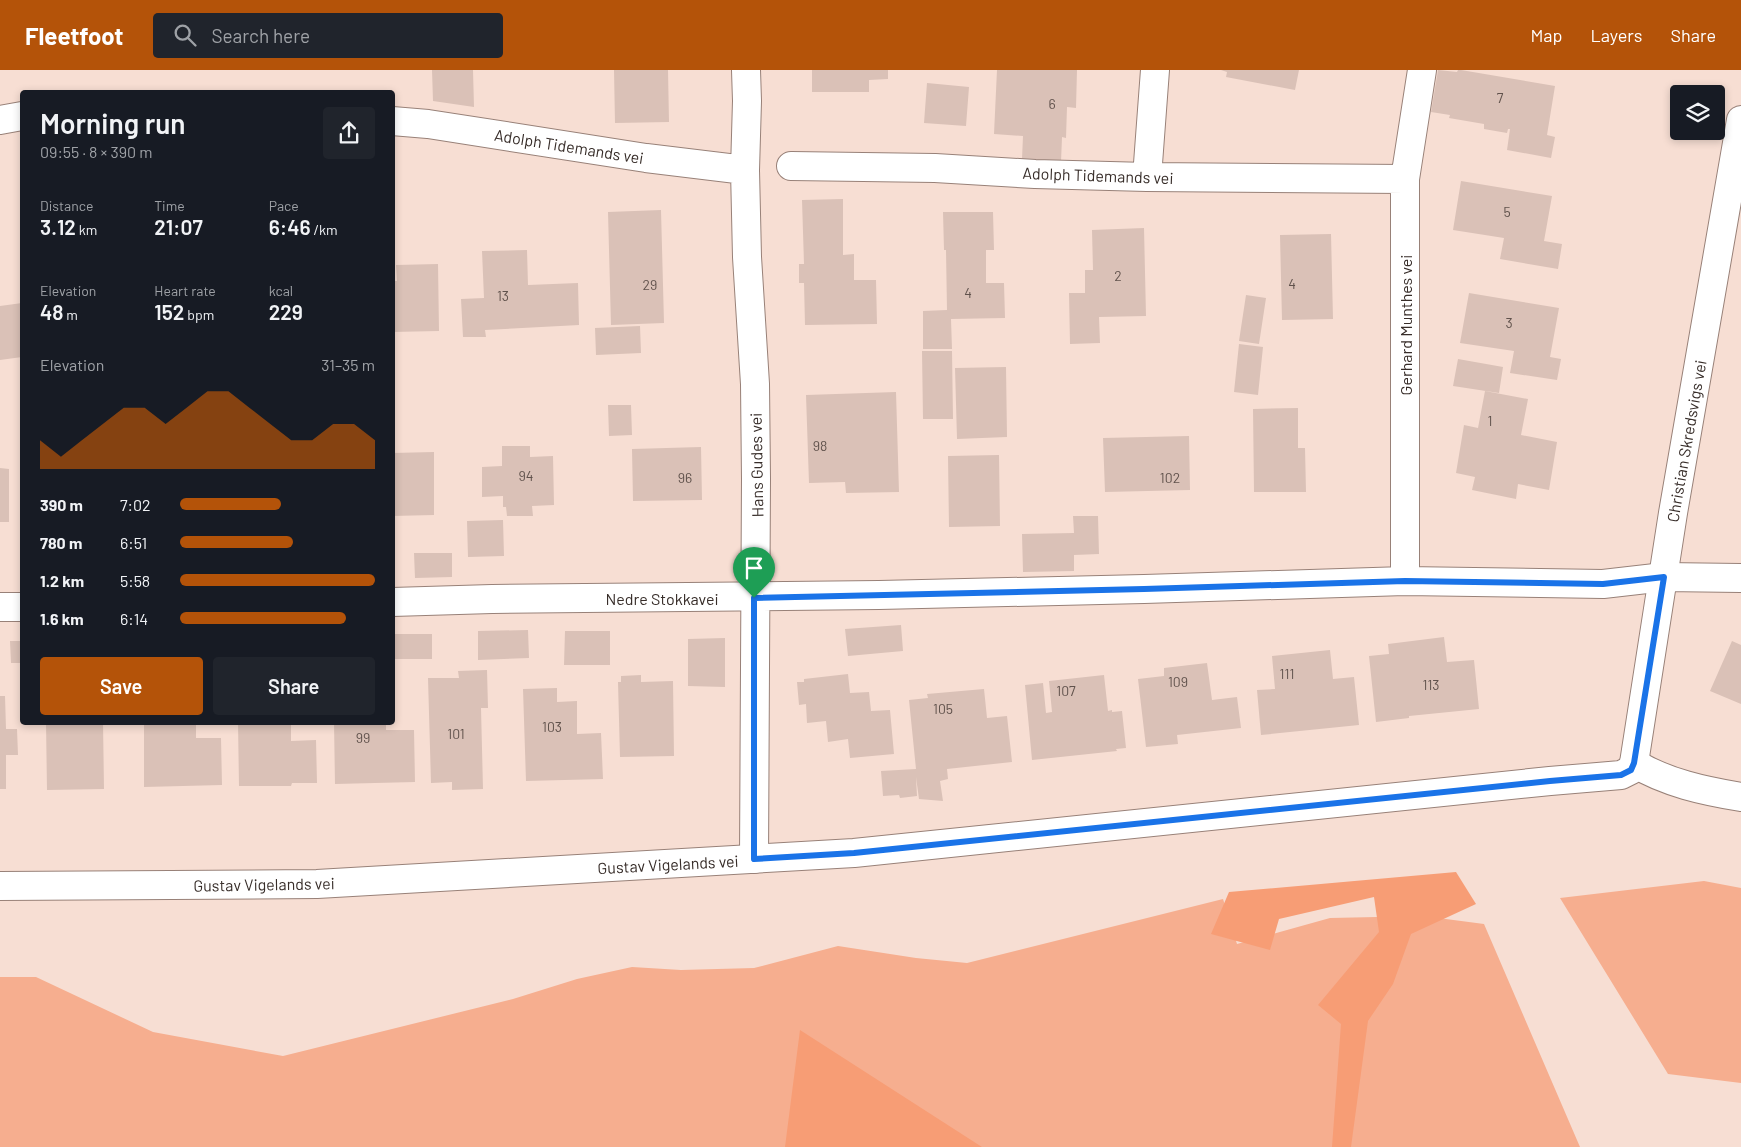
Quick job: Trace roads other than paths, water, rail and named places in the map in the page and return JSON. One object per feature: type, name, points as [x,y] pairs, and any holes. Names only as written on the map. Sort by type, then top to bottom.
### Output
[{"type":"street","name":"Hans Gudes vei","points":[[746,70],[745,170],[747,257],[755,384],[754,859]]},
{"type":"street","points":[[1147,177],[1155,70]]},
{"type":"street","name":"Gerhard Munthes vei","points":[[1405,581],[1405,179],[1422,70]]},
{"type":"street","points":[[0,120],[20,116]]},
{"type":"street","name":"Christian Skredsvigs vei","points":[[1634,763],[1673,513],[1741,120]]},
{"type":"street","name":"Adolph Tidemands vei","points":[[395,121],[428,124],[646,158],[745,170]]},
{"type":"street","name":"Adolph Tidemands vei","points":[[792,166],[935,168],[1035,174],[1147,177],[1405,179]]},
{"type":"street","name":"Nedre Stokkavei","points":[[395,602],[624,597],[754,598],[1134,590],[1405,581],[1603,584],[1664,577],[1741,578]]},
{"type":"street","points":[[0,607],[20,607]]},
{"type":"street","points":[[1634,763],[1650,773],[1667,779],[1741,797]]},
{"type":"street","name":"Gustav Vigelands vei","points":[[0,886],[317,884],[854,853],[1621,775],[1631,770],[1634,763]]}]
